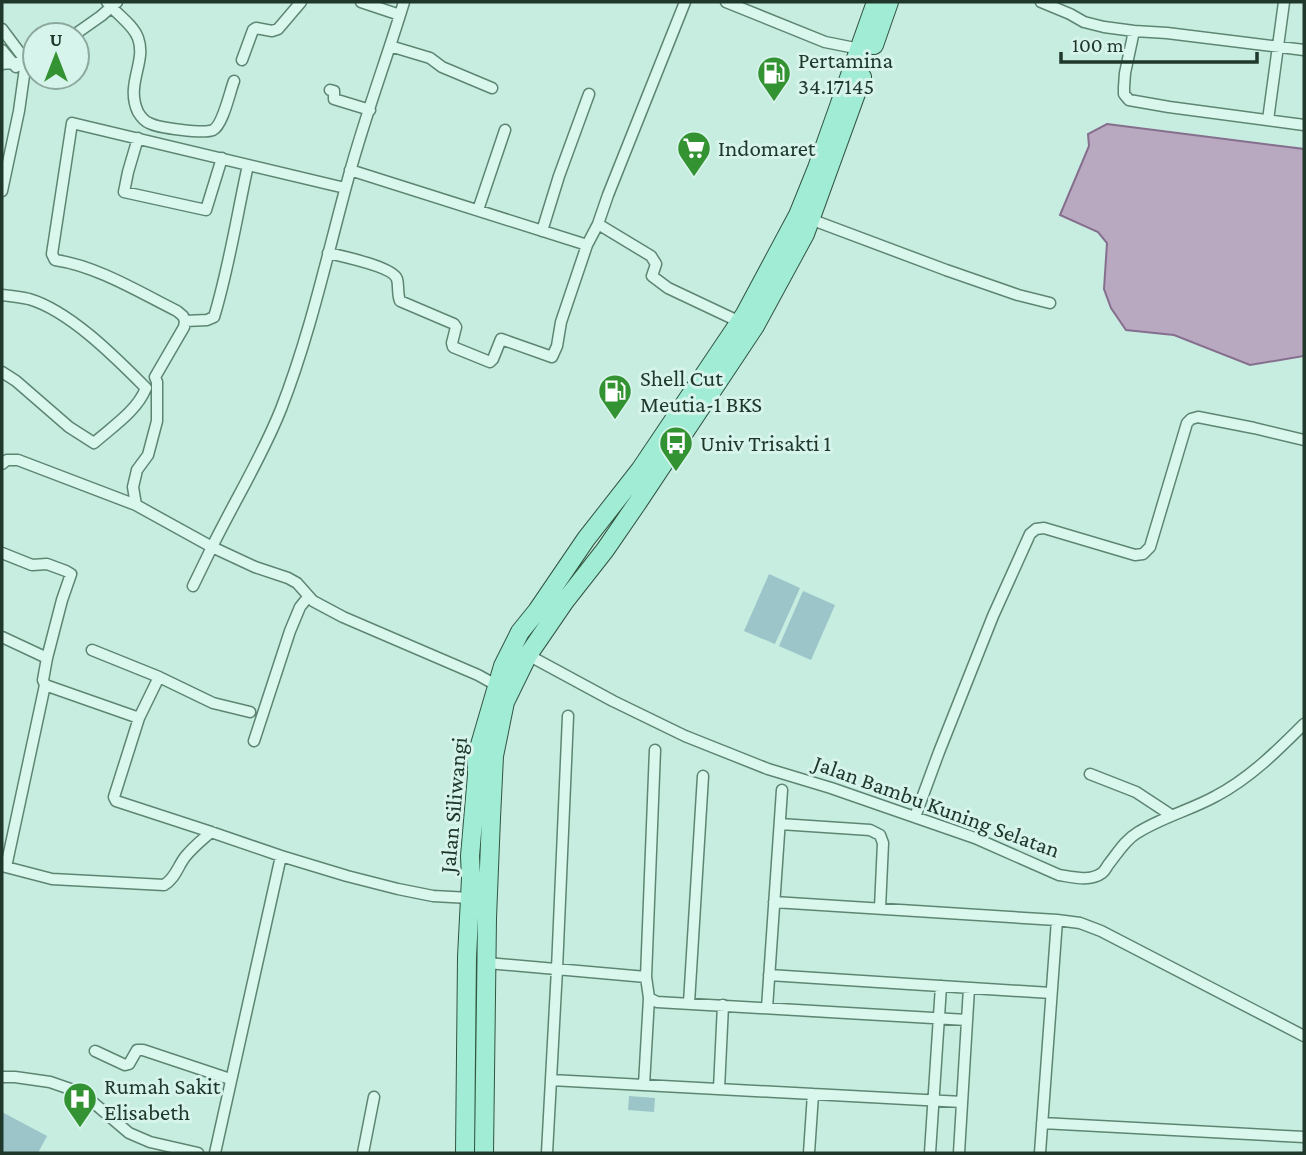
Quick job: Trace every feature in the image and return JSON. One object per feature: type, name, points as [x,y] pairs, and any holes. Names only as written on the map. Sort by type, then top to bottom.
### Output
[{"type":"main road","points":[[673,436],[740,322],[798,215],[876,2]]},
{"type":"main road","points":[[673,436],[755,326],[805,234],[889,2]]},
{"type":"main road","name":"Jalan Siliwangi","points":[[484,1153],[487,918],[494,756],[505,702],[528,655],[605,550],[646,475],[673,436]]},
{"type":"main road","name":"Jalan Siliwangi","points":[[466,1153],[467,957],[477,755],[496,685],[520,632],[586,538],[646,475]]},
{"type":"street","points":[[242,60],[253,30],[278,29],[301,2]]},
{"type":"street","points":[[361,2],[400,15]]},
{"type":"street","points":[[193,586],[256,465],[281,409],[322,281],[350,170],[404,2]]},
{"type":"street","points":[[328,253],[379,267],[395,275],[400,301],[454,324],[456,327],[453,347],[490,362],[501,339],[552,357],[587,244],[598,224],[685,2]]},
{"type":"street","points":[[726,2],[825,42],[860,49]]},
{"type":"street","points":[[1041,2],[1084,22],[1104,27],[1304,50]]},
{"type":"street","points":[[1070,14],[1073,2]]},
{"type":"street","points":[[1268,120],[1284,2]]},
{"type":"street","points":[[91,21],[112,4],[138,38],[140,53],[133,90],[137,110],[143,119],[152,125],[172,129],[213,130],[219,122],[234,81]]},
{"type":"street","points":[[2,29],[21,55]]},
{"type":"street","points":[[1134,31],[1124,88],[1124,94],[1129,100],[1304,125]]},
{"type":"street","points":[[390,46],[430,58],[442,67],[492,88]]},
{"type":"street","points":[[2,50],[7,64]]},
{"type":"street","points":[[330,90],[334,91],[334,99],[370,110]]},
{"type":"street","points":[[2,191],[23,91]]},
{"type":"street","points":[[542,231],[589,94]]},
{"type":"street","points":[[136,505],[134,488],[137,470],[148,455],[157,421],[155,377],[185,321],[177,311],[102,274],[53,258],[72,123],[345,188]]},
{"type":"street","points":[[478,210],[505,130]]},
{"type":"street","points":[[138,138],[124,192],[206,210],[222,158]]},
{"type":"street","points":[[185,321],[214,317],[224,285],[248,165]]},
{"type":"street","points":[[350,170],[587,244]]},
{"type":"street","points":[[810,219],[946,271],[1050,303]]},
{"type":"street","points":[[598,224],[655,259],[652,276],[668,288],[740,322]]},
{"type":"street","points":[[2,295],[29,299],[55,311],[101,345],[146,388],[130,412],[94,443],[69,427],[2,372]]},
{"type":"street","points":[[915,817],[993,616],[1030,534],[1036,528],[1044,528],[1135,555],[1143,554],[1150,547],[1187,423],[1191,419],[1198,417],[1221,421],[1304,440]]},
{"type":"street","points":[[2,464],[8,460],[18,460],[136,505],[212,547],[255,567],[288,578],[297,583],[318,605],[496,685]]},
{"type":"street","points":[[2,553],[32,565],[47,564],[71,574],[47,658],[44,685],[4,866],[52,879],[164,885],[170,881],[185,857],[211,832]]},
{"type":"street","points":[[254,741],[290,631],[300,607],[308,597]]},
{"type":"street","points":[[2,637],[47,658]]},
{"type":"street","points":[[92,650],[213,702],[250,712]]},
{"type":"street","name":"Jalan Bambu Kuning Selatan","points":[[528,655],[613,701],[696,740],[768,769],[826,786],[975,838],[1059,874],[1074,877],[1090,878],[1101,874],[1130,837],[1215,797],[1245,778],[1304,724]]},
{"type":"street","points":[[159,677],[139,718],[114,797],[119,804],[281,856],[398,889],[433,896],[470,898]]},
{"type":"street","points":[[44,685],[139,718]]},
{"type":"street","points":[[547,1153],[568,716]]},
{"type":"street","points":[[644,1085],[649,999],[646,977],[655,750]]},
{"type":"street","points":[[1090,774],[1136,792],[1171,816]]},
{"type":"street","points":[[689,1003],[703,776]]},
{"type":"street","points":[[767,1008],[782,790]]},
{"type":"street","points":[[780,824],[870,830],[880,835],[883,843],[880,908]]},
{"type":"street","points":[[215,1153],[281,856]]},
{"type":"street","points":[[774,902],[1057,919],[1080,923],[1101,931],[1304,1036]]},
{"type":"street","points":[[1040,1153],[1057,919]]},
{"type":"street","points":[[487,963],[646,977]]},
{"type":"street","points":[[769,975],[1051,993]]},
{"type":"street","points":[[930,1153],[941,986]]},
{"type":"street","points":[[959,1153],[969,988]]},
{"type":"street","points":[[649,999],[657,1002],[967,1020]]},
{"type":"street","points":[[719,1089],[723,1005]]},
{"type":"street","points":[[95,1051],[125,1065],[129,1064],[137,1050],[143,1050],[230,1079]]},
{"type":"street","points":[[2,1077],[50,1082],[82,1093],[129,1133],[149,1142],[198,1153]]},
{"type":"street","points":[[551,1080],[962,1102]]},
{"type":"street","points":[[809,1153],[813,1094]]},
{"type":"street","points":[[363,1153],[374,1097]]},
{"type":"street","points":[[1042,1123],[1304,1137]]},
{"type":"shaded area","points":[[1107,124],[1304,149],[1304,356],[1250,365],[1174,335],[1126,330],[1111,308],[1104,289],[1107,243],[1098,232],[1060,215],[1089,146],[1088,134]]},
{"type":"shaded area","points":[[769,574],[800,588],[775,644],[744,631]]},
{"type":"shaded area","points":[[803,591],[835,605],[811,660],[779,646]]},
{"type":"shaded area","points":[[629,1096],[655,1098],[654,1112],[628,1110]]},
{"type":"shaded area","points":[[2,1112],[47,1136],[38,1153],[2,1153]]},
{"type":"place","name":"Pertamina 34.17145","points":[[774,103]]},
{"type":"place","name":"Indomaret","points":[[694,178]]},
{"type":"place","name":"Shell Cut Meutia-1 BKS","points":[[615,421]]},
{"type":"place","name":"Univ Trisakti 1","points":[[676,473]]},
{"type":"place","name":"Rumah Sakit Elisabeth","points":[[80,1129]]}]
